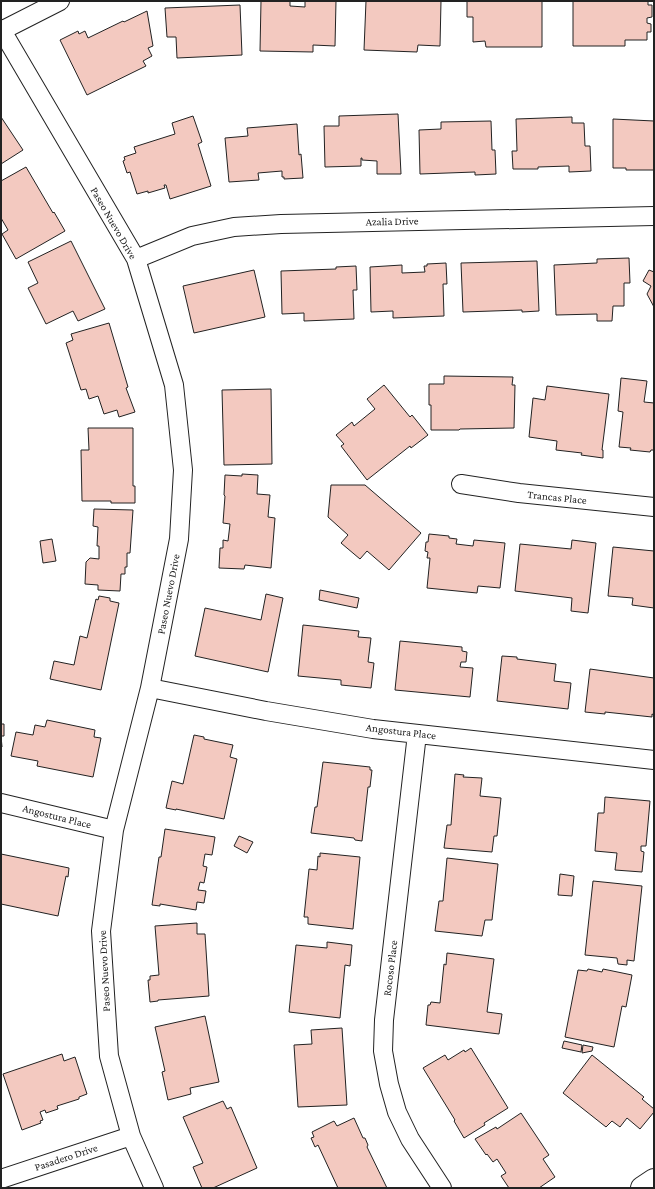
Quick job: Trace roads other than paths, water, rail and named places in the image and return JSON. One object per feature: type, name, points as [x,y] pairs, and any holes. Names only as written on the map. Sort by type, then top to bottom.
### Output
[{"type":"main road","points":[[642,1188],[654,1180]]},
{"type":"street","points":[[1,30],[60,1]]},
{"type":"street","name":"Paseo Nuevo Drive","points":[[1,30],[136,260],[174,385],[183,470],[179,539],[150,688],[114,830],[101,931],[109,1056],[131,1136],[154,1188]]},
{"type":"street","name":"Azalia Drive","points":[[136,260],[192,236],[234,227],[281,224],[654,216]]},
{"type":"street","name":"Trancas Place","points":[[461,484],[519,493],[654,507]]},
{"type":"street","name":"Angostura Place","points":[[150,688],[266,711],[373,728],[654,760]]},
{"type":"street","name":"Rocoso Place","points":[[417,734],[384,1020],[383,1051],[389,1084],[397,1112],[410,1139],[442,1188]]},
{"type":"street","name":"Angostura Place","points":[[1,803],[114,830]]},
{"type":"street","name":"Pasadero Drive","points":[[1,1179],[131,1136]]}]
